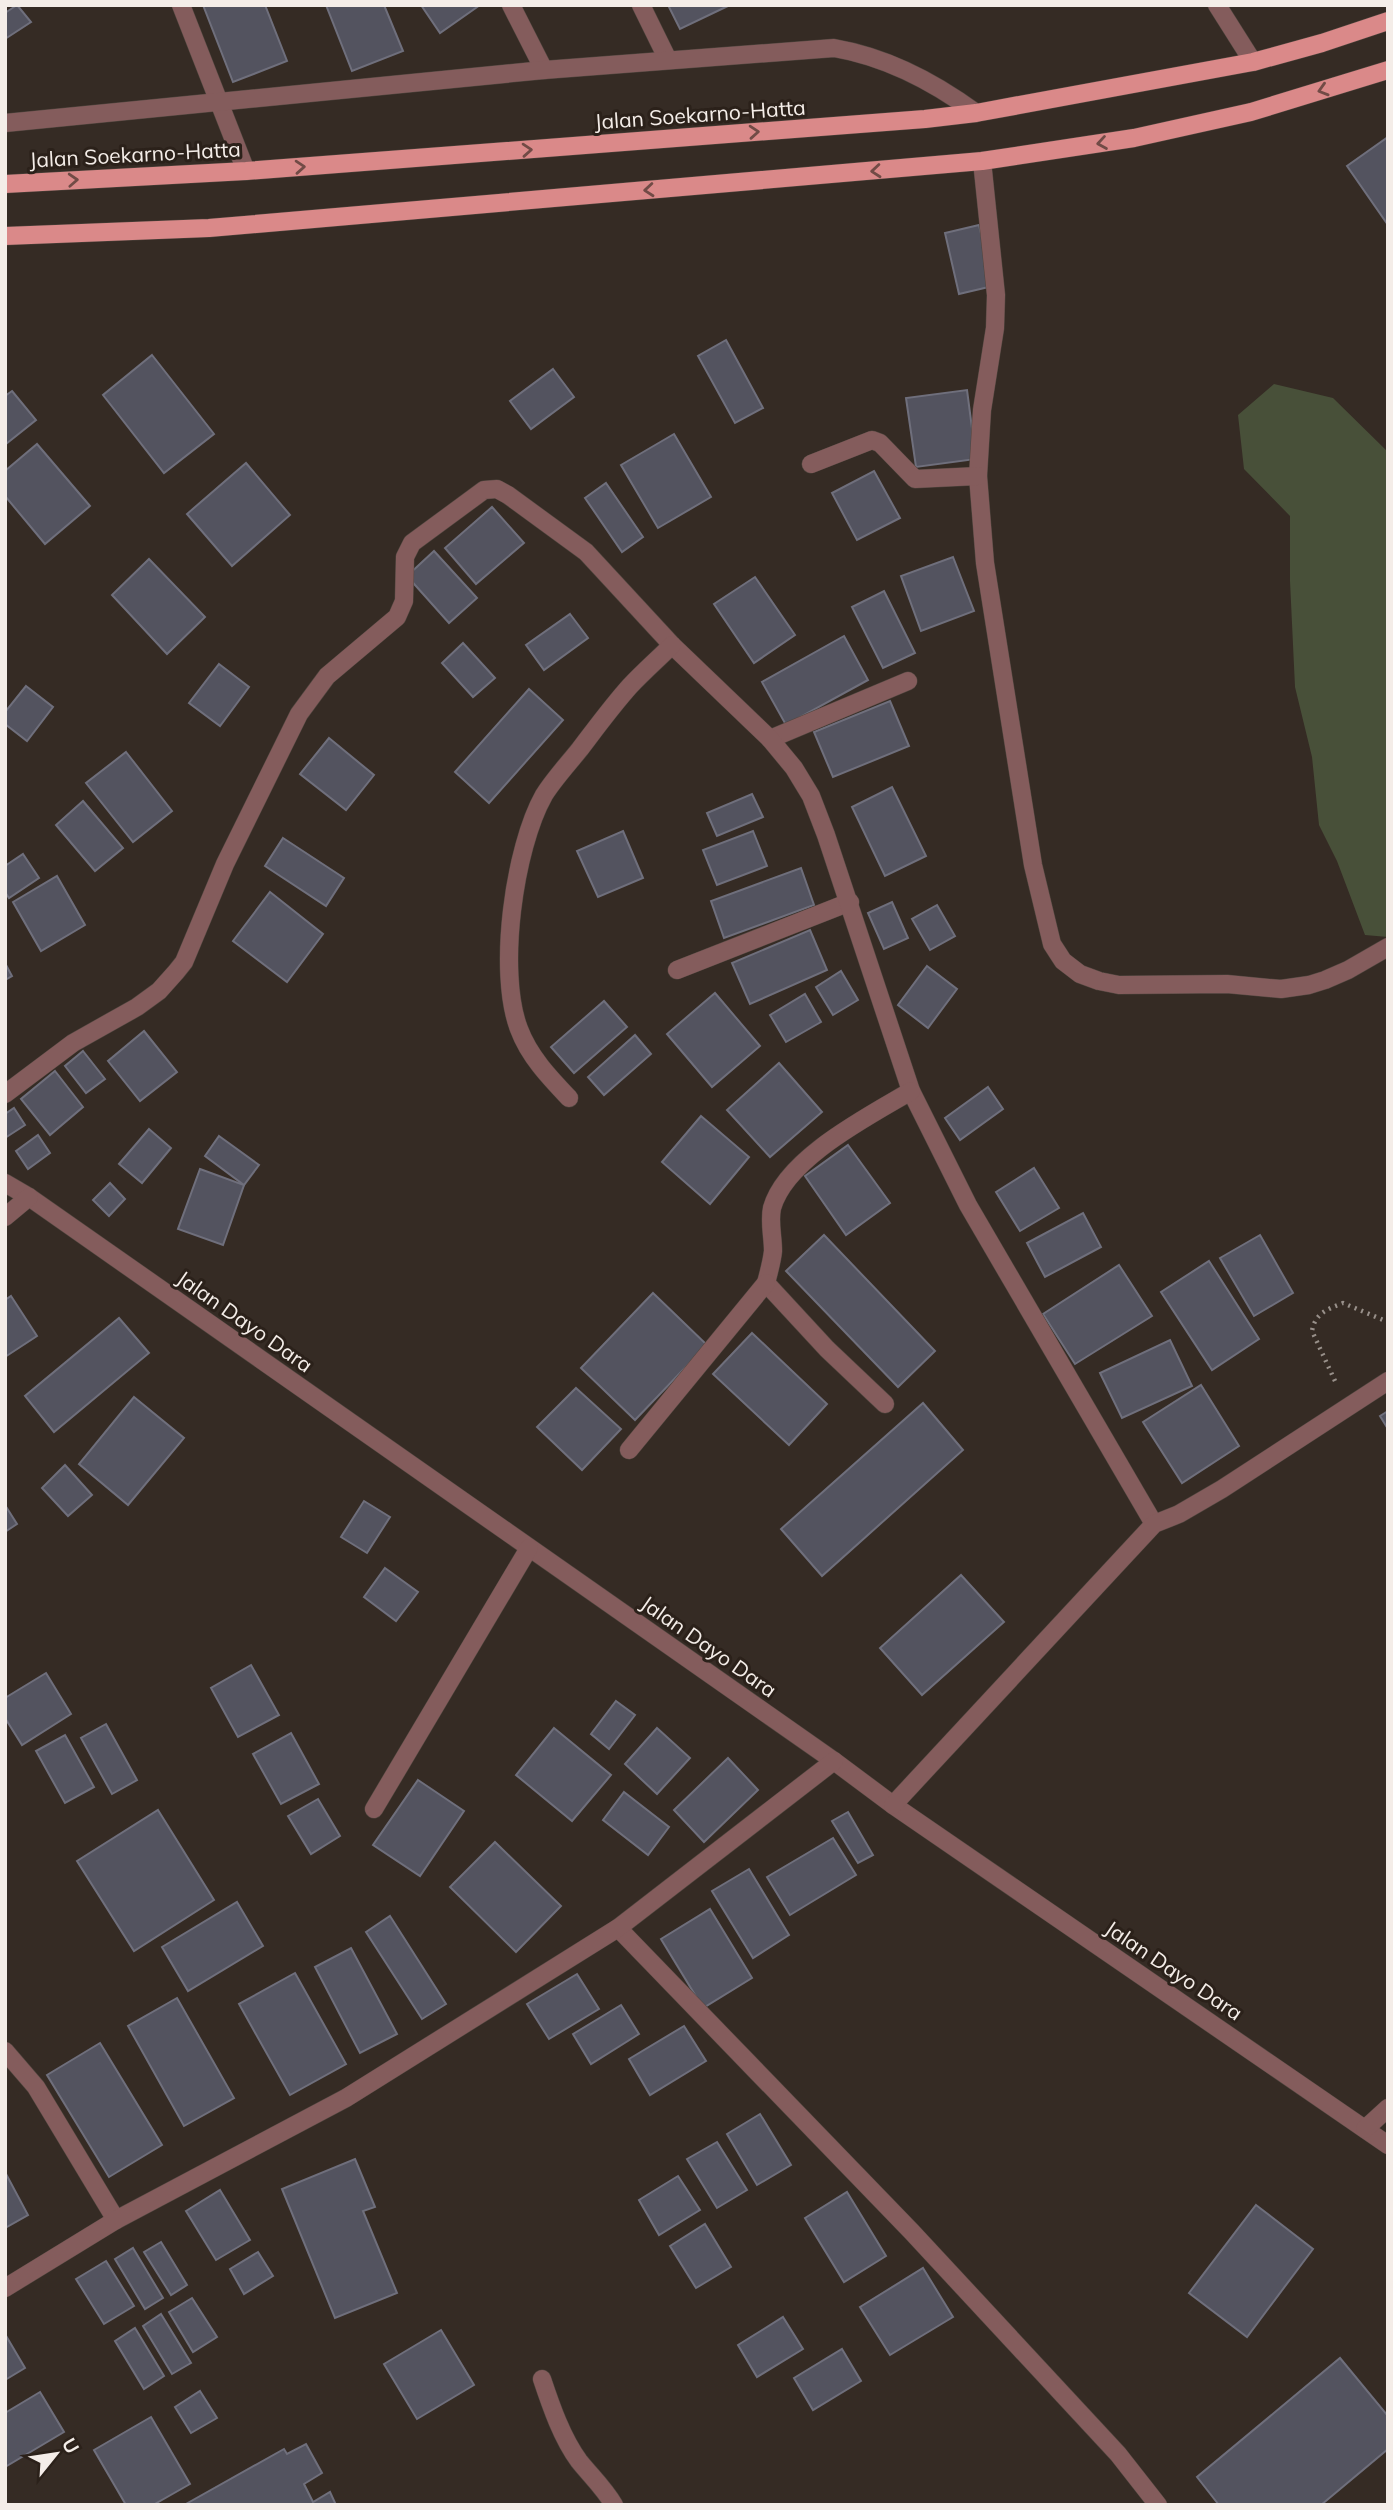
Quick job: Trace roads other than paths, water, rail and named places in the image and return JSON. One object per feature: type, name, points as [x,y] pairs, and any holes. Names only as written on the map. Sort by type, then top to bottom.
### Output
[{"type":"main road","name":"Jalan Soekarno-Hatta","points":[[5,184],[246,171],[976,113],[1253,62],[1388,21]]},
{"type":"main road","points":[[5,236],[209,229],[982,161],[1134,138],[1251,112],[1388,70]]},
{"type":"street","points":[[181,5],[246,171]]},
{"type":"street","points":[[511,5],[544,70]]},
{"type":"street","points":[[640,5],[668,60]]},
{"type":"street","points":[[1217,5],[1253,62]]},
{"type":"street","points":[[5,123],[544,70],[834,48],[860,52],[884,61],[947,92],[976,113]]},
{"type":"street","points":[[982,161],[996,295],[995,328],[982,410],[978,476],[985,563],[1033,865],[1052,944],[1063,961],[1080,974],[1119,985],[1227,984],[1281,989],[1325,980],[1388,947]]},
{"type":"street","points":[[811,464],[872,440],[880,443],[915,478],[978,476]]},
{"type":"street","points":[[5,1094],[73,1043],[137,1007],[159,991],[176,972],[184,962],[225,864],[299,714],[327,676],[397,617],[404,601],[405,557],[412,543],[484,489],[497,489],[586,552],[672,645],[770,739],[794,768],[811,796],[850,902],[911,1091],[968,1205],[1154,1524]]},
{"type":"street","points":[[569,1098],[528,1048],[513,1010],[509,954],[514,891],[522,852],[534,816],[545,794],[629,686],[672,645]]},
{"type":"street","points":[[770,739],[908,681]]},
{"type":"street","points":[[677,970],[850,902]]},
{"type":"street","points":[[629,1450],[766,1283],[773,1255],[771,1215],[773,1204],[782,1188],[810,1156],[844,1131],[911,1091]]},
{"type":"street","name":"Jalan Dayo Dara","points":[[5,1183],[834,1761],[893,1805],[1388,2146]]},
{"type":"street","points":[[5,1217],[29,1198]]},
{"type":"street","points":[[766,1283],[827,1349],[885,1404]]},
{"type":"street","points":[[893,1805],[1154,1524],[1179,1514],[1222,1489],[1388,1381]]},
{"type":"street","points":[[374,1808],[529,1548]]},
{"type":"street","points":[[5,2288],[116,2220],[346,2098],[618,1928],[834,1761]]},
{"type":"street","points":[[618,1928],[911,2231],[1118,2454],[1158,2505]]},
{"type":"street","points":[[5,2051],[36,2087],[116,2220]]},
{"type":"street","points":[[1365,2129],[1388,2108]]},
{"type":"street","points":[[542,2379],[561,2427],[579,2460],[595,2476],[614,2505]]}]
